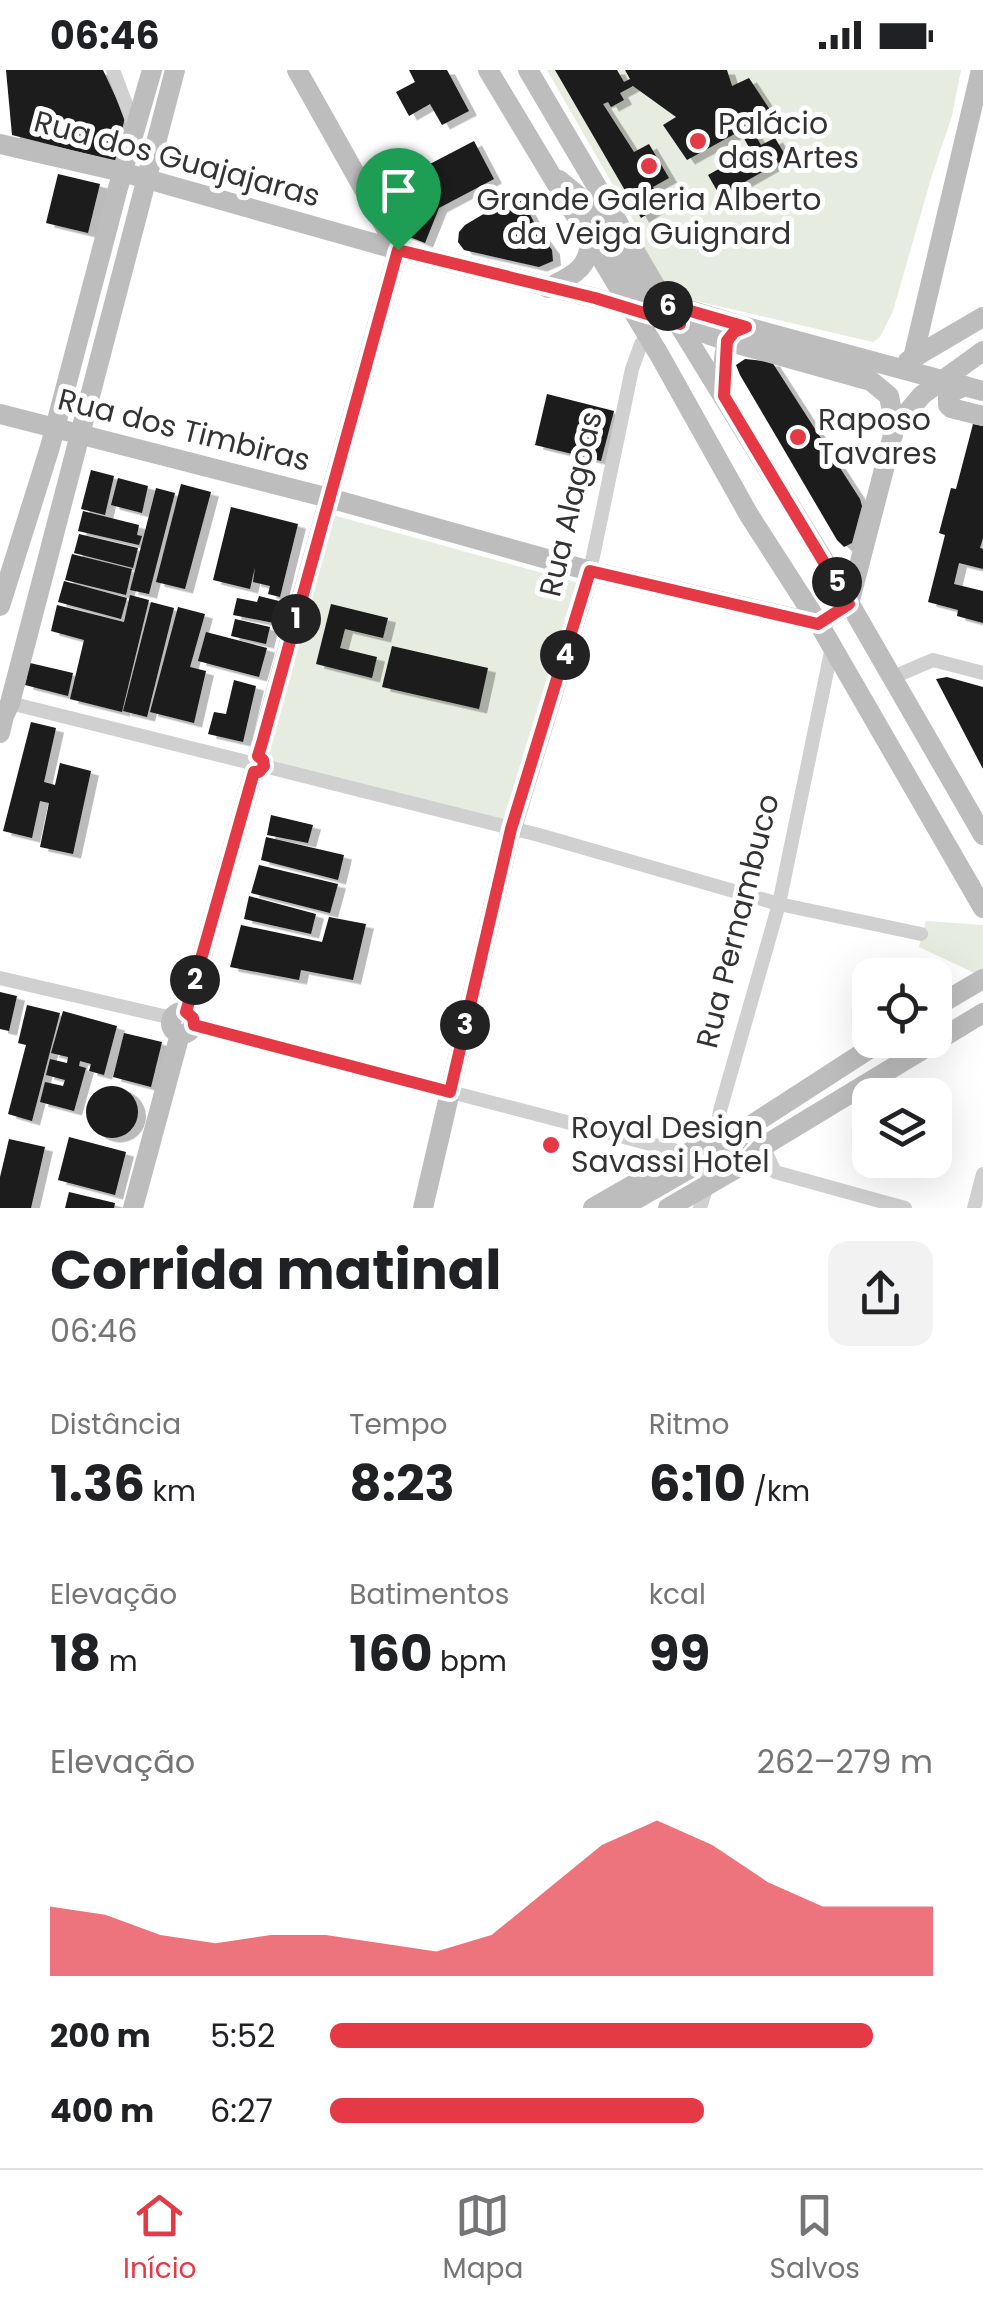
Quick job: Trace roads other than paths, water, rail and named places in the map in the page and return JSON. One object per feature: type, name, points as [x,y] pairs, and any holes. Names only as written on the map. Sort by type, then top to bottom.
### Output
[{"type":"street","points":[[113,70],[136,128]]},
{"type":"street","points":[[0,732],[175,70]]},
{"type":"street","points":[[133,1208],[398,250],[297,70]]},
{"type":"street","points":[[488,70],[749,515],[832,646],[983,908]]},
{"type":"street","points":[[528,70],[983,834]]},
{"type":"street","points":[[905,363],[926,300],[981,70]]},
{"type":"street","points":[[0,606],[55,428],[149,73]]},
{"type":"street","name":"Rua dos Guajajaras","points":[[0,144],[122,172],[398,250],[629,308],[727,341],[871,380]]},
{"type":"street","points":[[546,170],[585,200],[636,287],[653,299],[746,327],[905,363],[974,389]]},
{"type":"street","points":[[548,288],[580,270],[590,253],[590,238]]},
{"type":"street","points":[[926,300],[932,317],[958,330]]},
{"type":"street","points":[[818,624],[849,604],[895,428],[889,396],[871,380],[983,316]]},
{"type":"street","points":[[647,338],[680,324]]},
{"type":"street","points":[[724,396],[727,341],[734,332],[746,327]]},
{"type":"street","name":"Rua Alagoas","points":[[423,1208],[511,829],[590,571],[632,370],[647,338]]},
{"type":"street","points":[[895,428],[922,394],[983,350]]},
{"type":"street","points":[[974,389],[948,394],[948,405],[983,416]]},
{"type":"street","name":"Rua dos Timbiras","points":[[0,414],[329,498],[590,571],[818,624]]},
{"type":"street","name":"Rua Pernambuco","points":[[700,1208],[731,1146],[832,646]]},
{"type":"street","points":[[892,678],[933,660],[983,673]]},
{"type":"street","points":[[10,703],[511,829],[779,904],[921,934]]},
{"type":"street","points":[[0,978],[653,1146],[685,1153],[731,1146],[767,1155],[775,1172],[905,1208]]},
{"type":"street","points":[[952,997],[983,978]]},
{"type":"street","points":[[621,1208],[983,1013]]},
{"type":"street","points":[[643,1208],[857,1058]]},
{"type":"street","points":[[653,1146],[658,1170]]},
{"type":"street","points":[[668,1208],[731,1146]]},
{"type":"street","points":[[593,1208],[685,1153]]},
{"type":"street","points":[[974,1208],[983,1174]]},
{"type":"place","name":"Palácio das Artes","points":[[698,141]]},
{"type":"place","name":"Grande Galeria Alberto da Veiga Guignard","points":[[649,166]]},
{"type":"place","name":"Raposo Tavares","points":[[798,437]]},
{"type":"place","name":"Royal Design Savassi Hotel","points":[[551,1145]]}]
